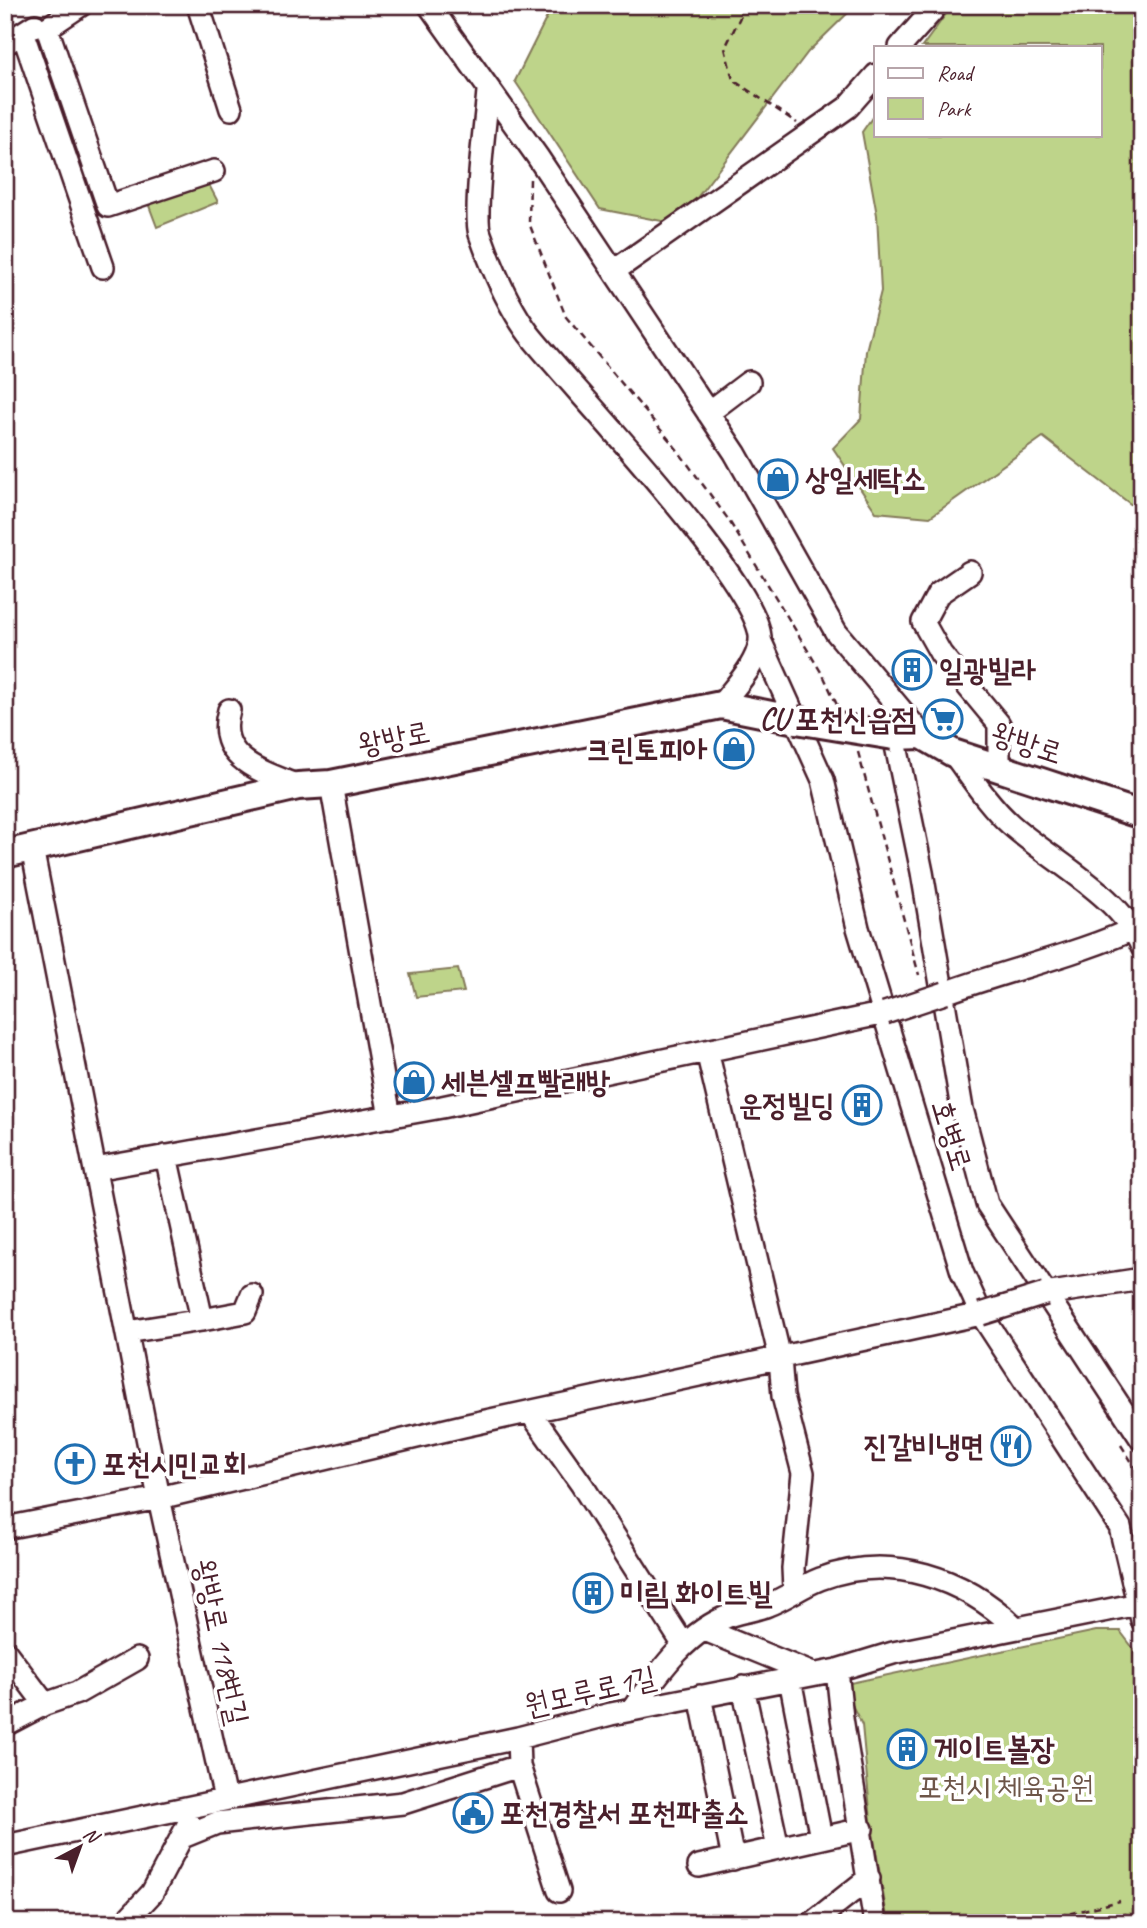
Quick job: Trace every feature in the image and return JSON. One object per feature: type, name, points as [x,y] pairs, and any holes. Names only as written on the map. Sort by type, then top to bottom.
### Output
[{"type":"main road","name":"왕방로","points":[[5,854],[299,786],[331,784],[721,705],[894,736]]},
{"type":"main road","points":[[894,736],[922,734]]},
{"type":"main road","name":"왕방로","points":[[922,734],[953,753],[1142,815]]},
{"type":"street","points":[[62,5],[14,39],[103,267]]},
{"type":"street","points":[[81,5],[47,28],[108,206],[214,171]]},
{"type":"street","points":[[198,5],[231,109]]},
{"type":"street","points":[[429,5],[537,156],[735,453],[836,632],[922,734]]},
{"type":"street","points":[[901,46],[933,10]]},
{"type":"street","points":[[614,271],[810,131],[848,107],[874,77]]},
{"type":"street","name":"호병로","points":[[488,91],[479,231],[504,291],[528,333],[709,545],[753,612],[760,640],[823,780],[858,928],[962,1272],[981,1314],[1120,1527],[1140,1612]]},
{"type":"street","points":[[709,413],[749,382]]},
{"type":"street","points":[[970,572],[938,594],[923,622],[941,654],[999,724],[999,768]]},
{"type":"street","points":[[721,705],[751,664],[760,640]]},
{"type":"street","points":[[229,710],[225,726],[228,745],[254,768],[299,786]]},
{"type":"street","points":[[894,736],[944,993],[962,1108],[987,1204],[1142,1440]]},
{"type":"street","points":[[95,1169],[390,1117],[885,1013],[997,974],[1139,934],[1090,886],[1009,823],[953,753]]},
{"type":"street","points":[[331,784],[390,1117]]},
{"type":"street","name":"왕방로 118번길","points":[[32,848],[159,1498],[225,1799]]},
{"type":"street","points":[[707,1051],[780,1358],[783,1396],[803,1472],[794,1556],[794,1590]]},
{"type":"street","points":[[166,1156],[202,1320]]},
{"type":"street","points":[[5,1528],[159,1498],[530,1412],[981,1314],[1045,1294],[1142,1279]]},
{"type":"street","points":[[127,1332],[245,1312],[252,1295]]},
{"type":"street","points":[[530,1412],[582,1485],[683,1644]]},
{"type":"street","points":[[632,1710],[683,1644],[730,1616],[767,1606],[821,1578],[880,1566],[953,1582],[991,1604],[1016,1628]]},
{"type":"street","name":"원모루로1길","points":[[5,1846],[518,1738],[632,1710],[837,1670],[893,1653],[1016,1628],[1140,1612]]},
{"type":"street","points":[[705,1630],[813,1674]]},
{"type":"street","points":[[5,1651],[46,1704]]},
{"type":"street","points":[[5,1725],[46,1704],[76,1693],[137,1658]]},
{"type":"street","points":[[837,1670],[842,1718],[862,1829],[875,1923]]},
{"type":"street","points":[[790,1679],[821,1838]]},
{"type":"street","points":[[743,1687],[778,1848]]},
{"type":"street","points":[[699,1696],[733,1859]]},
{"type":"street","points":[[518,1738],[519,1766],[559,1891]]},
{"type":"street","points":[[185,1836],[217,1823],[403,1803],[519,1766]]},
{"type":"street","points":[[124,1923],[152,1894],[185,1836],[195,1805]]},
{"type":"street","points":[[699,1866],[862,1829]]},
{"type":"street","points":[[812,1923],[869,1878]]},
{"type":"path","points":[[746,5],[725,48],[733,80],[810,131]]},
{"type":"path","points":[[537,156],[530,178],[529,223],[566,317],[676,448],[728,519],[824,677],[841,715]]},
{"type":"path","points":[[853,740],[864,766]]},
{"type":"path","points":[[1035,1922],[1120,1900]]},
{"type":"path","points":[[1089,1923],[1125,1914]]},
{"type":"green space","points":[[553,5],[856,5],[808,52],[677,224],[600,209],[515,81]]},
{"type":"green space","points":[[949,5],[1142,5],[1142,513],[1043,437],[930,517],[876,512],[833,448],[861,419],[866,351],[881,291],[877,215],[862,132],[874,115],[874,136],[1102,136],[1102,46],[923,46],[949,10]]},
{"type":"green space","points":[[207,181],[218,202],[157,227],[148,203]]},
{"type":"green space","points":[[458,969],[464,992],[416,997],[410,974]]},
{"type":"green space","name":"포천시 체육공원","points":[[1096,1631],[1120,1631],[1133,1648],[1142,1679],[1142,1923],[888,1923],[871,1821],[862,1725],[851,1703],[850,1683]]},
{"type":"place","name":"상일세탁소","points":[[778,479]]},
{"type":"place","name":"일광빌라","points":[[912,670]]},
{"type":"place","name":"CU 포천신읍점","points":[[943,719]]},
{"type":"place","name":"크린토피아","points":[[734,749]]},
{"type":"place","name":"세븐셀프빨래방","points":[[414,1082]]},
{"type":"place","name":"운정빌딩","points":[[862,1105]]},
{"type":"place","name":"진갈비냉면","points":[[1011,1446]]},
{"type":"place","name":"포천시민교회","points":[[75,1464]]},
{"type":"place","name":"미림 화이트빌","points":[[593,1593]]},
{"type":"place","name":"게이트볼장","points":[[907,1749]]},
{"type":"place","name":"포천경찰서 포천파출소","points":[[473,1813]]}]
